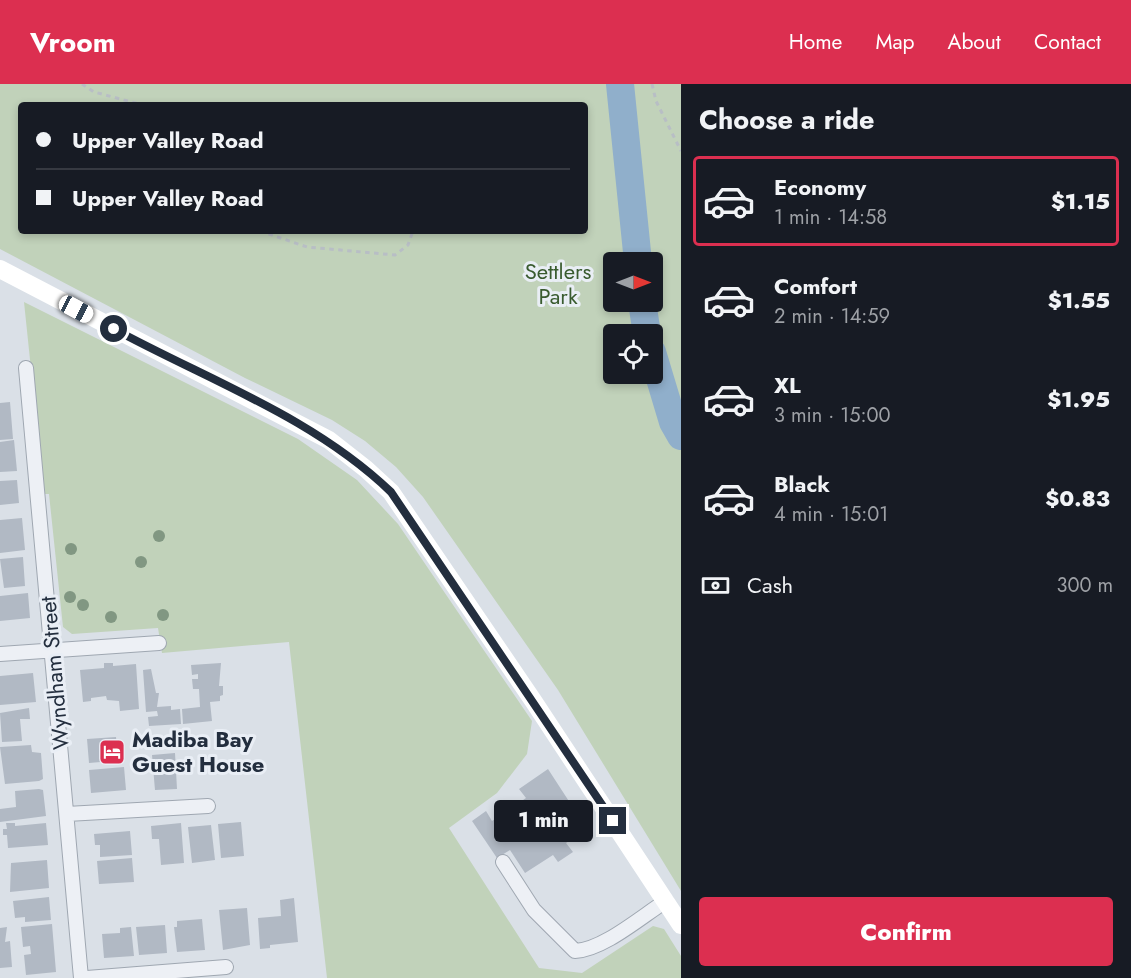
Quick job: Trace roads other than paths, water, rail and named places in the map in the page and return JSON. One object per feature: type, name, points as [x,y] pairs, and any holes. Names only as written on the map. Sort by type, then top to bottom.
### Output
[{"type":"street","points":[[0,269],[171,360],[279,412],[329,440],[391,492],[412,519],[681,925]]},
{"type":"street","name":"Wyndham Street","points":[[26,368],[81,978]]},
{"type":"street","points":[[0,654],[159,643]]},
{"type":"street","points":[[67,814],[208,806]]},
{"type":"street","points":[[503,862],[534,910],[575,951],[583,951],[606,940],[666,901]]},
{"type":"street","points":[[87,978],[226,967]]},
{"type":"waterway","points":[[620,84],[637,252]]},
{"type":"waterway","points":[[644,312],[645,324]]},
{"type":"waterway","points":[[662,384],[673,422],[681,436]]},
{"type":"place","name":"Madiba Bay Guest House","points":[[112,752]]},
{"type":"park label","name":"Settlers Park","points":[[558,284]]}]
